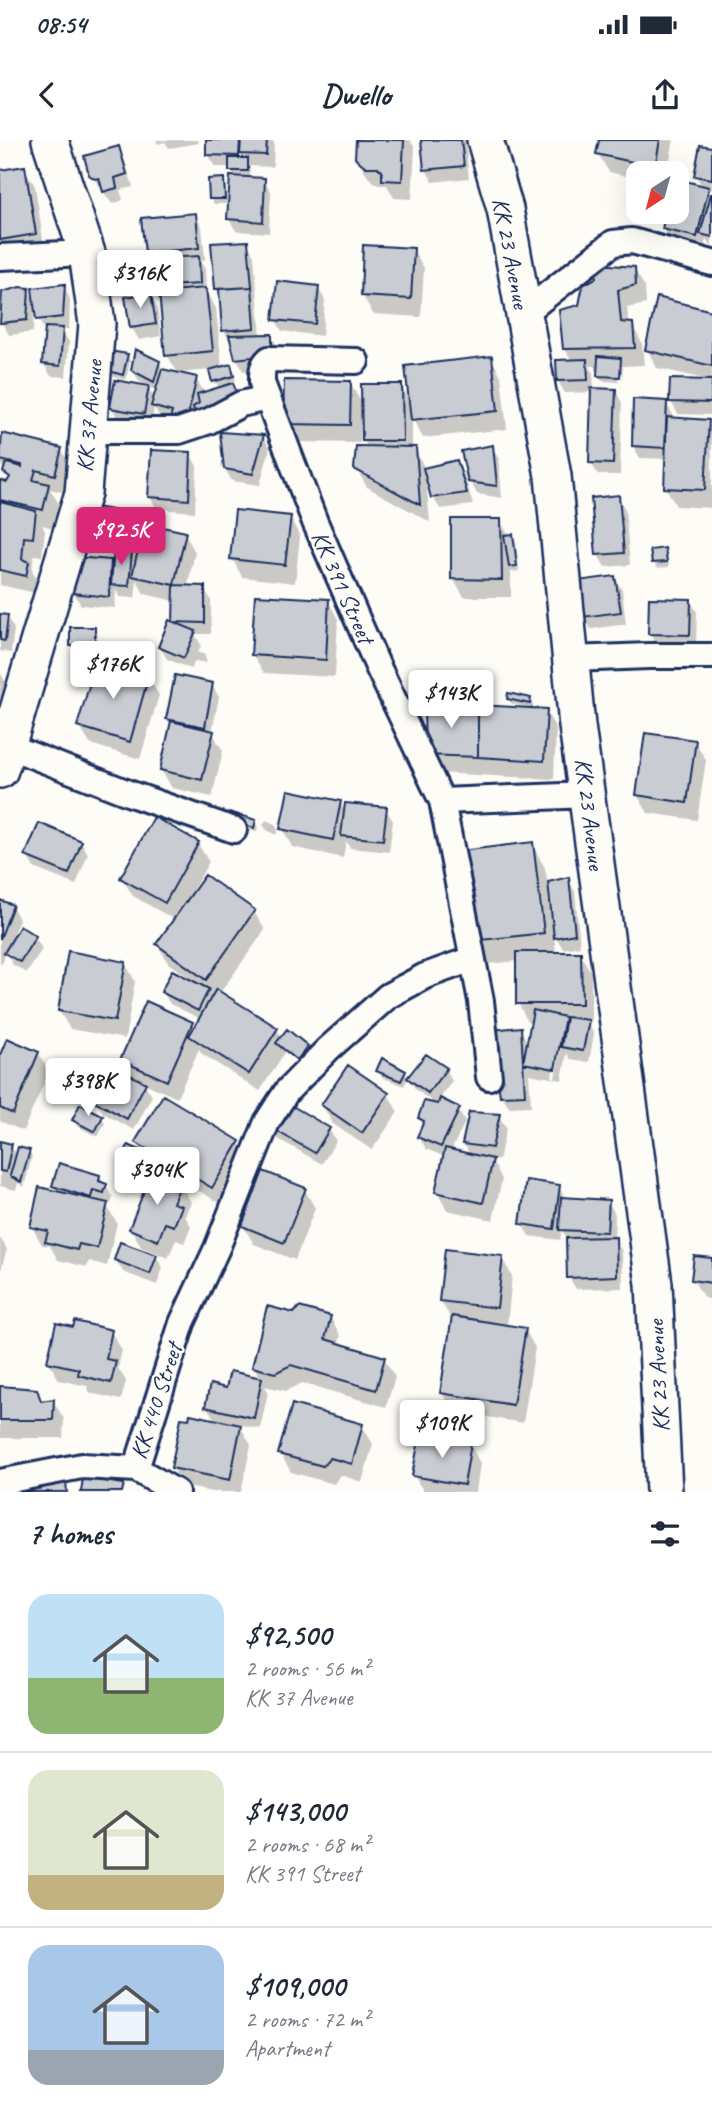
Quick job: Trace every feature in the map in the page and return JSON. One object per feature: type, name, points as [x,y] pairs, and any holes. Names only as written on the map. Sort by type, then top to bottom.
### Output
[{"type":"main road","name":"KK 37 Avenue","points":[[3,754],[83,493],[97,324],[87,253],[51,140]]},
{"type":"main road","name":"KK 23 Avenue","points":[[485,140],[505,209],[553,476],[578,726],[654,1284],[664,1492]]},
{"type":"street","points":[[523,314],[613,243],[632,241],[712,263]]},
{"type":"street","points":[[0,257],[87,253]]},
{"type":"street","name":"KK 391 Street","points":[[356,361],[269,359],[264,363],[262,383],[315,522],[378,667],[442,801],[481,1001],[489,1077]]},
{"type":"street","points":[[88,431],[179,430],[209,421],[241,404],[267,398]]},
{"type":"street","points":[[571,659],[712,656]]},
{"type":"street","points":[[3,754],[234,830]]},
{"type":"street","points":[[442,801],[588,795]]},
{"type":"street","name":"KK 440 Street","points":[[0,1482],[82,1466],[136,1469],[182,1323],[217,1248],[267,1122],[287,1091],[328,1049],[388,996],[425,976],[472,959]]},
{"type":"street","points":[[136,1469],[176,1492]]},
{"type":"building","points":[[206,140],[240,140],[239,156],[206,155]]},
{"type":"building","points":[[241,140],[267,140],[266,155],[240,154]]},
{"type":"building","points":[[356,140],[404,140],[402,181],[382,180],[382,171],[377,167],[366,167],[355,158]]},
{"type":"building","points":[[421,140],[461,140],[464,166],[424,170]]},
{"type":"building","points":[[599,140],[660,140],[656,161],[628,161],[596,154]]},
{"type":"building","points":[[700,145],[712,147],[712,179],[694,176]]},
{"type":"building","points":[[119,146],[127,174],[115,178],[117,188],[103,192],[99,178],[95,179],[89,175],[84,156]]},
{"type":"building","points":[[229,158],[248,158],[248,171],[229,171]]},
{"type":"building","points":[[25,166],[36,234],[0,240],[0,170]]},
{"type":"building","points":[[230,176],[265,178],[263,222],[227,219]]},
{"type":"building","points":[[224,178],[225,199],[209,199],[208,179]]},
{"type":"building","points":[[690,182],[709,187],[697,237],[662,229],[663,224],[690,224]]},
{"type":"building","points":[[712,194],[712,237],[700,234]]},
{"type":"building","points":[[196,213],[199,248],[145,253],[141,218]]},
{"type":"building","points":[[248,241],[252,287],[215,289],[211,243]]},
{"type":"building","points":[[363,245],[414,248],[411,299],[361,296]]},
{"type":"building","points":[[100,255],[126,262],[123,273],[97,266]]},
{"type":"building","points":[[199,256],[200,284],[151,287],[149,259]]},
{"type":"building","points":[[597,264],[635,267],[636,285],[618,290],[621,322],[633,323],[635,348],[563,349],[559,310],[579,305],[583,285],[596,278]]},
{"type":"building","points":[[277,281],[319,286],[315,324],[273,320]]},
{"type":"building","points":[[65,284],[63,317],[36,320],[32,288]]},
{"type":"building","points":[[20,287],[29,288],[27,320],[0,323],[2,292]]},
{"type":"building","points":[[252,287],[255,328],[222,331],[219,289]]},
{"type":"building","points":[[206,288],[213,351],[165,356],[159,292]]},
{"type":"building","points":[[151,293],[156,324],[130,328],[125,297]]},
{"type":"building","points":[[657,297],[712,311],[712,366],[645,350]]},
{"type":"building","points":[[45,327],[63,328],[60,366],[42,364]]},
{"type":"building","points":[[272,334],[272,355],[235,359],[229,335]]},
{"type":"building","points":[[135,349],[160,361],[154,382],[131,370]]},
{"type":"building","points":[[109,351],[128,354],[123,375],[102,369]]},
{"type":"building","points":[[492,356],[498,411],[411,420],[405,366]]},
{"type":"building","points":[[598,356],[621,358],[620,377],[597,376]]},
{"type":"building","points":[[587,359],[588,380],[557,381],[556,360]]},
{"type":"building","points":[[231,364],[234,376],[212,382],[209,370]]},
{"type":"building","points":[[162,369],[197,377],[185,428],[168,427],[172,412],[151,406]]},
{"type":"building","points":[[670,379],[712,380],[711,403],[669,402]]},
{"type":"building","points":[[115,380],[149,386],[144,414],[110,408]]},
{"type":"building","points":[[284,380],[351,381],[350,425],[283,424]]},
{"type":"building","points":[[233,383],[241,404],[197,420],[193,407],[199,403],[197,394]]},
{"type":"building","points":[[361,384],[402,384],[403,441],[362,441]]},
{"type":"building","points":[[591,388],[616,389],[613,464],[589,463]]},
{"type":"building","points":[[633,399],[667,401],[665,448],[632,446]]},
{"type":"building","points":[[667,417],[709,420],[705,490],[664,488]]},
{"type":"building","points":[[220,432],[264,435],[253,474],[224,469]]},
{"type":"building","points":[[2,433],[62,448],[55,475],[36,470],[33,480],[49,484],[43,510],[0,500],[0,480],[7,482],[10,477],[3,472],[6,463],[22,467],[0,460]]},
{"type":"building","points":[[493,445],[497,486],[468,482],[461,451]]},
{"type":"building","points":[[356,446],[416,447],[420,505],[354,469]]},
{"type":"building","points":[[151,450],[191,452],[189,500],[148,497]]},
{"type":"building","points":[[457,460],[467,493],[431,498],[423,468]]},
{"type":"building","points":[[619,495],[624,553],[596,555],[591,498]]},
{"type":"building","points":[[0,502],[36,511],[33,538],[24,537],[22,559],[29,562],[26,576],[0,570]]},
{"type":"building","points":[[89,506],[119,511],[113,545],[84,540]]},
{"type":"building","points":[[235,510],[291,516],[285,565],[230,559]]},
{"type":"building","points":[[451,519],[501,519],[502,580],[451,579]]},
{"type":"building","points":[[144,523],[186,532],[174,585],[132,576]]},
{"type":"building","points":[[513,534],[517,566],[509,567],[504,535]]},
{"type":"building","points":[[114,548],[132,550],[129,586],[111,585]]},
{"type":"building","points":[[665,548],[667,562],[652,563],[650,550]]},
{"type":"building","points":[[75,557],[111,560],[109,597],[72,593]]},
{"type":"building","points":[[615,576],[621,612],[583,617],[577,581]]},
{"type":"building","points":[[174,585],[205,586],[205,623],[173,622]]},
{"type":"building","points":[[255,595],[329,599],[326,660],[251,655]]},
{"type":"building","points":[[649,598],[691,599],[690,635],[648,634]]},
{"type":"building","points":[[0,614],[8,615],[5,641],[0,640]]},
{"type":"building","points":[[169,620],[196,631],[184,658],[158,647]]},
{"type":"building","points":[[70,627],[95,627],[95,645],[70,646]]},
{"type":"building","points":[[97,660],[149,675],[130,742],[77,726]]},
{"type":"building","points":[[175,675],[213,683],[205,727],[166,719]]},
{"type":"building","points":[[459,688],[482,691],[481,698],[458,695]]},
{"type":"building","points":[[508,693],[531,698],[530,704],[507,699]]},
{"type":"building","points":[[424,704],[478,705],[478,757],[425,755]]},
{"type":"building","points":[[478,705],[547,709],[544,761],[478,757]]},
{"type":"building","points":[[171,721],[214,731],[202,780],[160,770]]},
{"type":"building","points":[[645,733],[696,740],[687,803],[636,795]]},
{"type":"building","points":[[288,790],[341,801],[333,840],[280,829]]},
{"type":"building","points":[[345,803],[387,807],[383,840],[341,836]]},
{"type":"building","points":[[229,812],[256,820],[254,828],[227,820]]},
{"type":"building","points":[[154,817],[199,842],[165,903],[120,878]]},
{"type":"building","points":[[39,823],[82,841],[69,874],[25,856]]},
{"type":"building","points":[[533,842],[544,933],[472,941],[460,851]]},
{"type":"building","points":[[205,875],[255,910],[206,980],[156,944]]},
{"type":"building","points":[[569,877],[575,934],[554,938],[548,882]]},
{"type":"building","points":[[0,900],[13,905],[0,939]]},
{"type":"building","points":[[20,926],[36,936],[20,962],[4,953]]},
{"type":"building","points":[[68,951],[126,962],[115,1021],[58,1011]]},
{"type":"building","points":[[516,952],[581,952],[582,1004],[516,1004]]},
{"type":"building","points":[[172,970],[209,989],[198,1011],[161,992]]},
{"type":"building","points":[[216,989],[278,1028],[249,1074],[189,1036]]},
{"type":"building","points":[[146,1001],[193,1022],[167,1081],[120,1060]]},
{"type":"building","points":[[533,1010],[565,1017],[555,1069],[523,1063]]},
{"type":"building","points":[[566,1017],[589,1020],[583,1051],[561,1047]]},
{"type":"building","points":[[521,1027],[525,1095],[500,1096],[491,1030]]},
{"type":"building","points":[[287,1029],[308,1046],[297,1060],[276,1043]]},
{"type":"building","points":[[7,1038],[39,1052],[13,1114],[0,1108],[0,1055]]},
{"type":"building","points":[[426,1054],[447,1068],[428,1093],[407,1078]]},
{"type":"building","points":[[382,1058],[406,1071],[401,1081],[376,1071]]},
{"type":"building","points":[[348,1065],[389,1093],[362,1133],[321,1105]]},
{"type":"building","points":[[113,1066],[146,1083],[127,1119],[94,1101]]},
{"type":"building","points":[[272,1094],[330,1128],[315,1153],[257,1120]]},
{"type":"building","points":[[163,1095],[240,1141],[212,1188],[135,1142]]},
{"type":"building","points":[[440,1098],[460,1108],[441,1147],[417,1137],[424,1121],[418,1118],[424,1101],[438,1104]]},
{"type":"building","points":[[80,1104],[103,1116],[95,1132],[72,1120]]},
{"type":"building","points":[[469,1112],[500,1114],[492,1148],[462,1144]]},
{"type":"building","points":[[0,1141],[12,1144],[6,1172],[0,1171]]},
{"type":"building","points":[[128,1145],[140,1150],[135,1160],[124,1155]]},
{"type":"building","points":[[18,1147],[30,1150],[21,1182],[10,1176]]},
{"type":"building","points":[[445,1148],[493,1159],[483,1203],[435,1192]]},
{"type":"building","points":[[59,1163],[100,1175],[99,1181],[107,1184],[104,1193],[93,1190],[91,1198],[52,1186]]},
{"type":"building","points":[[152,1171],[181,1183],[173,1203],[182,1206],[174,1226],[165,1223],[158,1241],[129,1229]]},
{"type":"building","points":[[263,1171],[306,1188],[284,1243],[242,1226]]},
{"type":"building","points":[[526,1180],[560,1185],[554,1229],[520,1224]]},
{"type":"building","points":[[39,1187],[108,1203],[97,1248],[79,1244],[77,1250],[45,1242],[48,1231],[30,1227]]},
{"type":"building","points":[[561,1197],[609,1200],[607,1232],[559,1230]]},
{"type":"building","points":[[616,1237],[617,1276],[567,1278],[566,1238]]},
{"type":"building","points":[[120,1242],[157,1255],[150,1274],[114,1260]]},
{"type":"building","points":[[445,1249],[503,1256],[497,1308],[439,1301]]},
{"type":"building","points":[[694,1256],[712,1258],[712,1283],[691,1280]]},
{"type":"building","points":[[267,1306],[294,1313],[299,1307],[331,1316],[325,1339],[385,1357],[376,1390],[291,1365],[275,1373],[252,1367]]},
{"type":"building","points":[[452,1316],[526,1328],[513,1405],[440,1393]]},
{"type":"building","points":[[75,1321],[112,1330],[106,1359],[116,1361],[111,1383],[78,1375],[79,1369],[47,1362],[56,1323],[73,1327]]},
{"type":"building","points":[[230,1371],[262,1378],[254,1418],[205,1407],[210,1384],[226,1388]]},
{"type":"building","points":[[0,1386],[37,1389],[41,1401],[54,1399],[53,1420],[0,1420]]},
{"type":"building","points":[[292,1404],[363,1424],[352,1464],[330,1458],[323,1466],[278,1454]]},
{"type":"building","points":[[190,1414],[241,1425],[230,1480],[171,1468],[181,1418],[189,1419]]},
{"type":"building","points":[[420,1434],[471,1443],[464,1485],[412,1476]]},
{"type":"building","points":[[83,1478],[124,1484],[122,1492],[81,1492]]},
{"type":"building","points":[[66,1481],[67,1492],[21,1492],[20,1485]]}]
